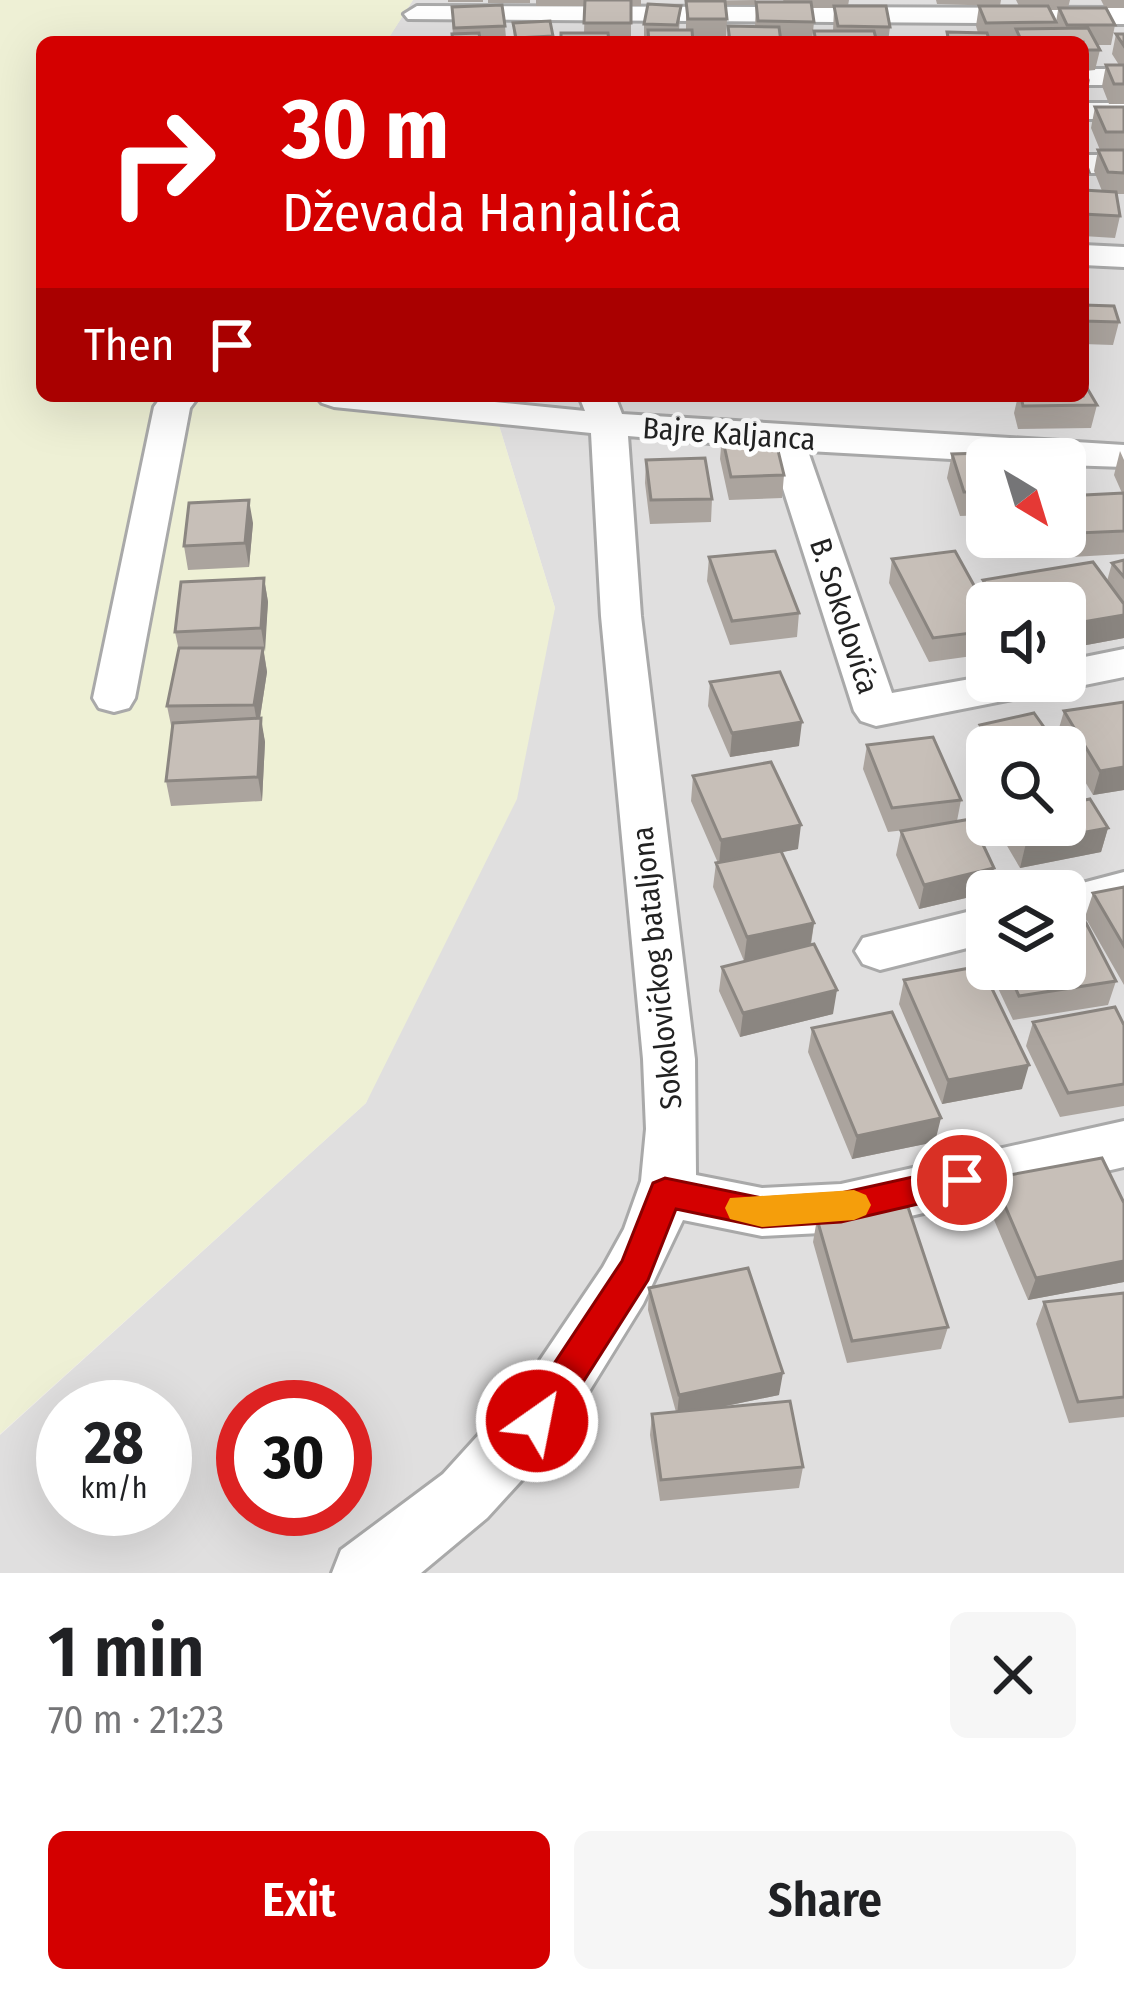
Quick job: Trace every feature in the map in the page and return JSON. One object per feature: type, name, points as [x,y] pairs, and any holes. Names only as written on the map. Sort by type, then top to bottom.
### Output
[{"type":"street","points":[[416,7],[1124,16]]},
{"type":"street","points":[[1089,77],[1124,77]]},
{"type":"street","points":[[1089,111],[1124,111]]},
{"type":"street","points":[[1089,164],[1124,164]]},
{"type":"street","points":[[1089,255],[1124,257]]},
{"type":"street","points":[[115,698],[176,402]]},
{"type":"street","name":"Bajre Kaljanca","points":[[442,402],[603,411],[721,433],[1124,456]]},
{"type":"street","points":[[713,402],[721,433]]},
{"type":"street","name":"Sokolovićkog bataljona","points":[[364,1573],[412,1543],[482,1485],[537,1421],[636,1269],[665,1193],[673,1121],[669,1059],[603,411]]},
{"type":"street","name":"B. Sokolovića","points":[[785,438],[876,711],[966,694]]},
{"type":"street","points":[[1086,671],[1124,663]]},
{"type":"street","points":[[1086,900],[1124,890]]},
{"type":"street","points":[[880,952],[966,930]]},
{"type":"street","points":[[665,1193],[762,1212],[841,1208],[1124,1144]]},
{"type":"shaded area","points":[[413,0],[1124,0],[1124,1573],[0,1573],[0,1435],[36,1402],[36,1536],[192,1536],[192,1380],[61,1380],[366,1103],[555,608],[492,402],[1089,402],[1089,36],[390,36]]},
{"type":"green space","points":[[0,0],[413,0],[390,36],[36,36],[36,402],[492,402],[555,608],[517,799],[366,1103],[60,1380],[36,1380],[36,1401],[0,1434]]},
{"type":"building","points":[[585,0],[631,0],[631,23],[584,23]]},
{"type":"building","points":[[686,1],[725,1],[727,19],[688,19]]},
{"type":"building","points":[[756,2],[811,2],[814,22],[758,21]]},
{"type":"building","points":[[648,4],[681,6],[677,25],[644,24]]},
{"type":"building","points":[[502,5],[505,26],[454,28],[452,7]]},
{"type":"building","points":[[834,6],[886,6],[890,27],[838,26]]},
{"type":"building","points":[[979,6],[1048,6],[1056,22],[986,23]]},
{"type":"building","points":[[1059,8],[1106,8],[1115,25],[1067,25]]},
{"type":"building","points":[[550,21],[553,36],[516,36],[513,23]]},
{"type":"building","points":[[728,26],[779,27],[780,36],[729,36]]},
{"type":"building","points":[[1088,28],[1100,50],[1089,50],[1089,36],[1019,36],[1016,29]]},
{"type":"building","points":[[648,30],[692,30],[692,36],[648,36]]},
{"type":"building","points":[[814,31],[874,31],[875,36],[815,36]]},
{"type":"building","points":[[947,32],[988,36],[948,36]]},
{"type":"building","points":[[608,33],[608,36],[561,36]]},
{"type":"building","points":[[1106,65],[1124,65],[1124,84],[1114,84]]},
{"type":"building","points":[[1095,107],[1124,107],[1124,132],[1106,132]]},
{"type":"building","points":[[1098,150],[1124,150],[1124,173],[1108,172]]},
{"type":"building","points":[[1089,190],[1116,192],[1120,216],[1089,214]]},
{"type":"building","points":[[1089,305],[1114,306],[1119,322],[1089,321]]},
{"type":"building","points":[[1089,391],[1097,405],[1023,406],[1022,402],[1089,402]]},
{"type":"building","points":[[774,434],[784,475],[731,477],[722,436]]},
{"type":"building","points":[[952,454],[966,454],[966,492],[964,492]]},
{"type":"building","points":[[705,458],[712,499],[651,500],[646,460]]},
{"type":"building","points":[[1124,493],[1124,531],[1086,533],[1086,495]]},
{"type":"building","points":[[249,500],[245,543],[184,546],[189,503]]},
{"type":"building","points":[[775,551],[799,613],[732,621],[709,557]]},
{"type":"building","points":[[955,551],[972,582],[966,582],[966,634],[933,638],[892,559]]},
{"type":"building","points":[[1124,560],[1124,577],[1112,563]]},
{"type":"building","points":[[1093,562],[1124,604],[1124,615],[1086,621],[1086,582],[983,580]]},
{"type":"building","points":[[264,578],[261,628],[175,632],[181,582]]},
{"type":"building","points":[[179,648],[263,648],[254,705],[167,706]]},
{"type":"building","points":[[780,672],[802,722],[732,733],[710,682]]},
{"type":"building","points":[[1124,702],[1124,767],[1100,771],[1086,748],[1086,726],[1073,726],[1064,711]]},
{"type":"building","points":[[1034,713],[1043,726],[981,726]]},
{"type":"building","points":[[261,718],[258,777],[166,781],[173,723]]},
{"type":"building","points":[[933,737],[961,800],[892,808],[867,745]]},
{"type":"building","points":[[771,762],[801,825],[721,840],[693,776]]},
{"type":"building","points":[[1090,799],[1108,828],[1086,832],[1086,800]]},
{"type":"building","points":[[966,820],[966,846],[984,846],[994,868],[966,870],[966,875],[924,885],[901,831]]},
{"type":"building","points":[[781,851],[814,923],[747,937],[716,863]]},
{"type":"building","points":[[1124,887],[1124,946],[1093,893]]},
{"type":"building","points":[[1086,923],[1116,981],[1086,986]]},
{"type":"building","points":[[814,944],[837,990],[743,1013],[722,967]]},
{"type":"building","points":[[966,969],[966,990],[993,990],[1029,1065],[948,1080],[904,980]]},
{"type":"building","points":[[1016,990],[1058,990],[1019,996]]},
{"type":"building","points":[[1115,1007],[1124,1025],[1124,1084],[1068,1093],[1033,1022]]},
{"type":"building","points":[[892,1012],[941,1118],[857,1136],[812,1028]]},
{"type":"building","points":[[1102,1158],[1124,1203],[1124,1261],[1036,1278],[993,1178]]},
{"type":"building","points":[[908,1207],[948,1327],[852,1341],[817,1219]]},
{"type":"building","points":[[748,1268],[783,1373],[679,1395],[649,1288]]},
{"type":"building","points":[[1124,1293],[1124,1397],[1078,1402],[1044,1302]]},
{"type":"building","points":[[790,1401],[803,1467],[661,1480],[652,1414]]},
{"type":"slow traffic","points":[[742,1208],[762,1212],[854,1205]]},
{"type":"route","points":[[537,1421],[636,1269],[665,1193],[762,1212],[841,1208],[962,1180]]}]
